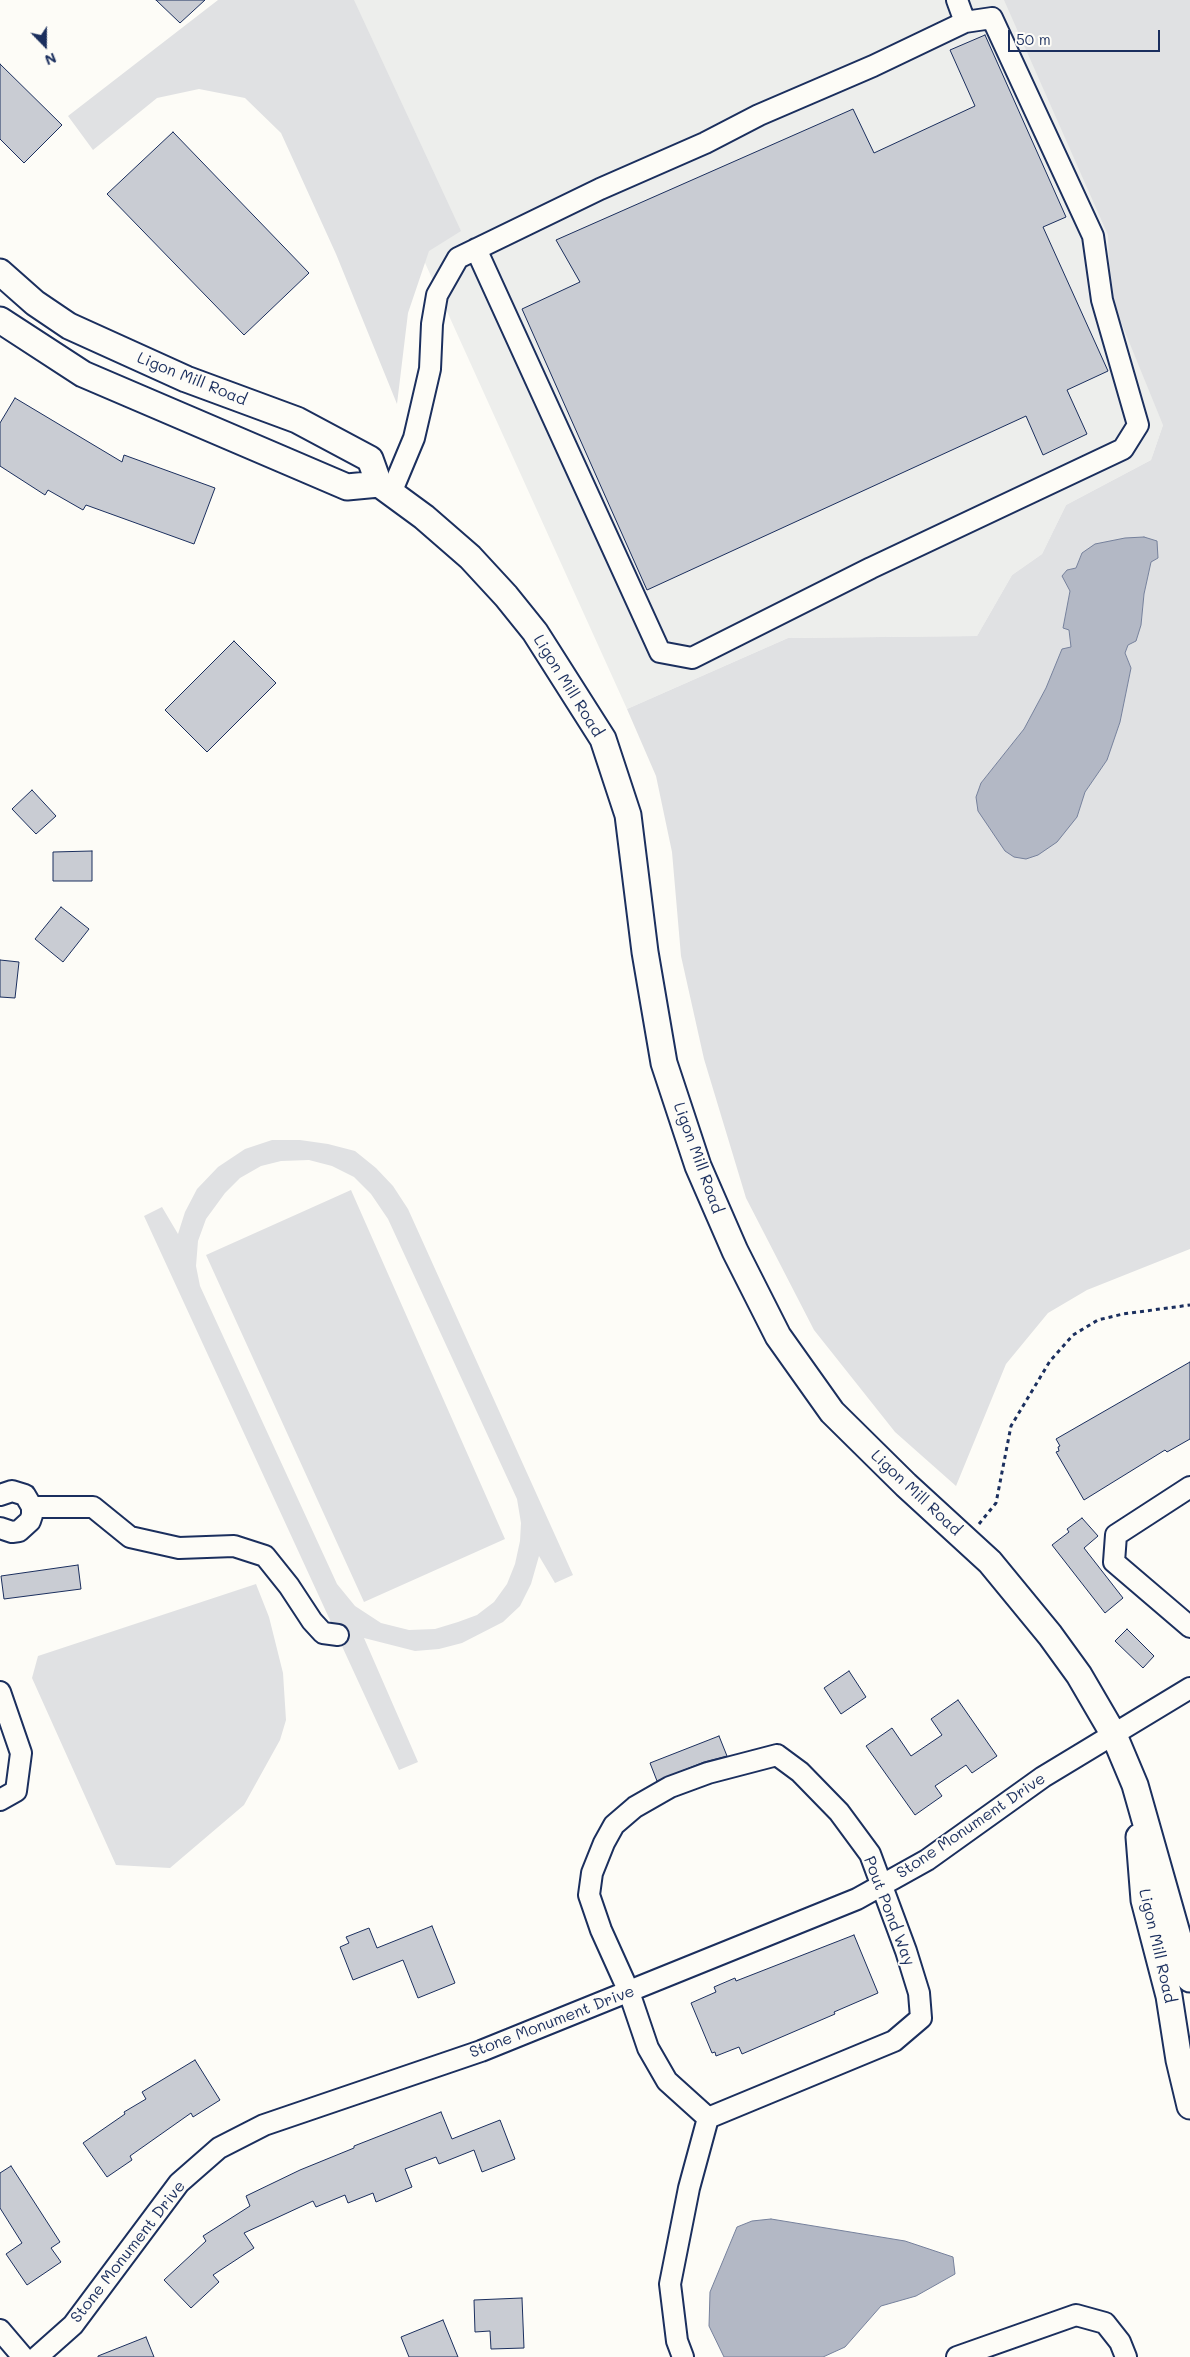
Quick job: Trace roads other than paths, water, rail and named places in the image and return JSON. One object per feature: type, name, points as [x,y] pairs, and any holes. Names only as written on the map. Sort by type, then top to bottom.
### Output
[{"type":"main road","name":"Ligon Mill Road","points":[[0,272],[35,303],[69,326],[186,379],[297,420],[370,458],[385,488],[424,517],[470,557],[506,596],[535,632],[603,739],[628,815],[645,952],[664,1063],[698,1166],[735,1251],[778,1336],[832,1412],[906,1485],[990,1562],[1080,1675],[1114,1735],[1135,1785],[1190,1979]]},
{"type":"main road","points":[[0,320],[83,374],[347,487],[385,488]]},
{"type":"main road","name":"Ligon Mill Road","points":[[1135,1785],[1144,1900],[1169,1996],[1179,2060],[1190,2106]]},
{"type":"street","points":[[957,0],[965,22]]},
{"type":"street","points":[[385,488],[414,438],[430,368],[432,324],[437,296],[458,258],[476,249],[600,189],[704,143],[759,115],[873,66],[965,22],[992,18],[1093,236],[1102,300],[1138,425],[1123,450],[871,568],[692,658],[660,652],[476,249]]},
{"type":"street","points":[[1190,1488],[1116,1535],[1114,1562],[1190,1627]]},
{"type":"street","points":[[0,1495],[12,1491],[18,1492],[25,1495],[32,1507],[30,1521],[19,1531],[12,1532],[0,1528]]},
{"type":"street","points":[[32,1507],[93,1507],[130,1537],[179,1548],[234,1546],[265,1556],[289,1586],[312,1621],[323,1633],[338,1635]]},
{"type":"street","name":"Stone Monument Drive","points":[[38,2357],[73,2325],[179,2183],[219,2148],[264,2125],[481,2051],[857,1899],[927,1860],[1043,1777],[1190,1688]]},
{"type":"street","points":[[0,1692],[21,1753],[16,1791],[0,1800]]},
{"type":"street","name":"Pout Pond Way","points":[[777,1755],[800,1772],[839,1812],[870,1854],[909,1960],[919,1993],[920,2018],[894,2042],[708,2118],[667,2081],[648,2048],[629,1992],[601,1930],[589,1895],[592,1873],[614,1824],[635,1807],[670,1787],[708,1772],[777,1755]]},
{"type":"street","points":[[683,2357],[678,2341],[670,2284],[689,2188],[708,2118]]},
{"type":"street","points":[[957,2357],[1076,2315],[1104,2323],[1120,2342],[1126,2357]]},
{"type":"street","points":[[0,2330],[23,2357]]}]
